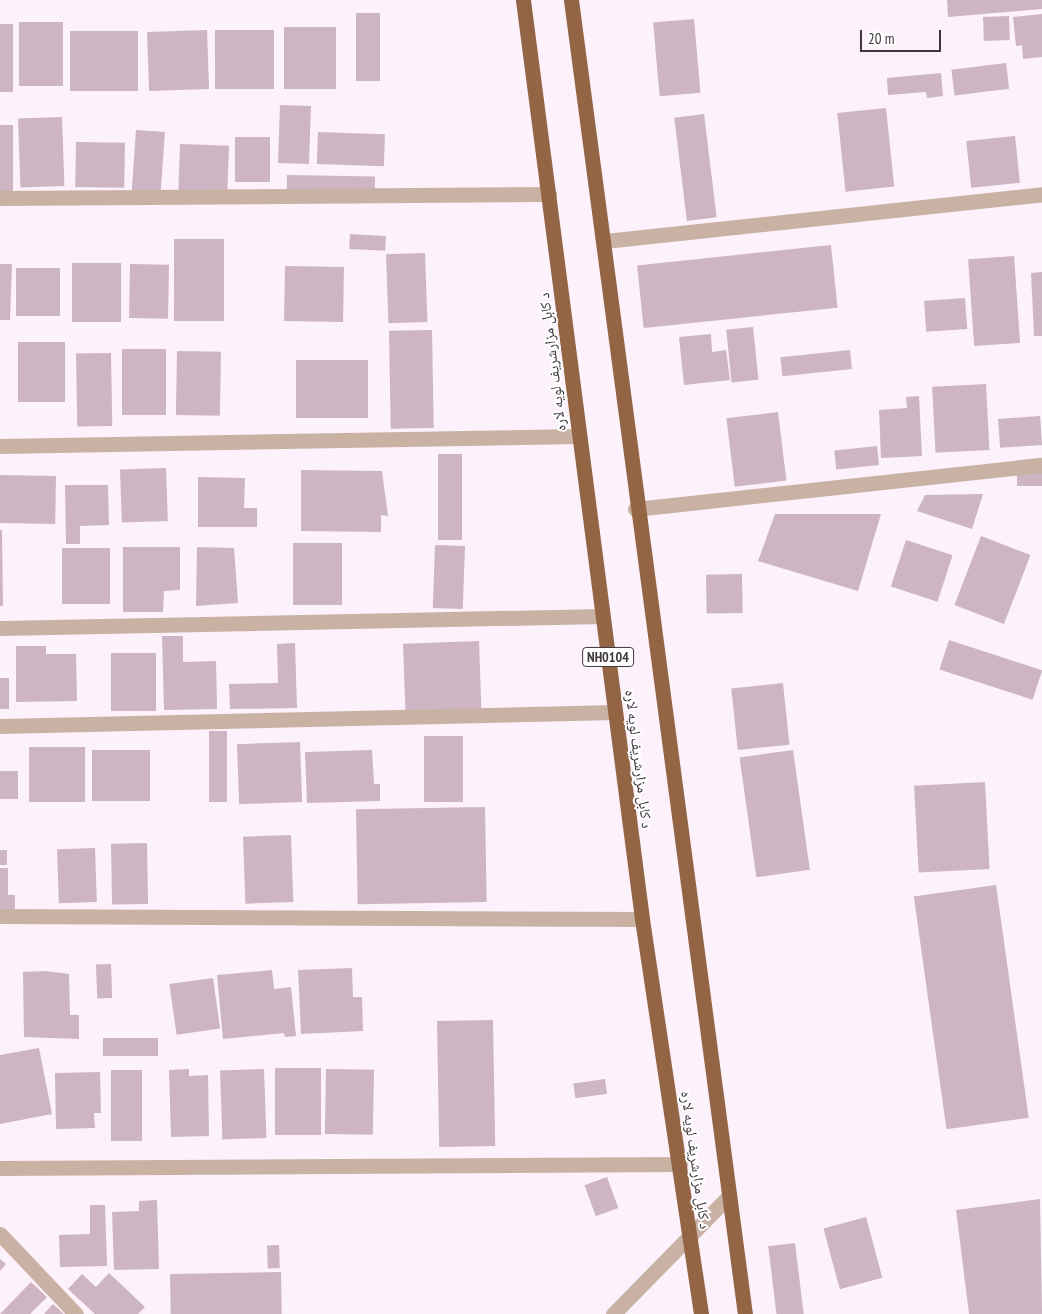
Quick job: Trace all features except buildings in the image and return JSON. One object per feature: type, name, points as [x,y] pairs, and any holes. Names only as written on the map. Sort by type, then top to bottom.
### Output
[{"type":"highway","name":"د کابل مزارشریف لویه لاره","points":[[523,0],[642,919],[680,1164],[699,1313]]},
{"type":"highway","name":"د کابل مزارشریف لویه لاره","points":[[571,0],[605,241],[635,509],[745,1314]]},
{"type":"street","points":[[0,198],[549,194]]},
{"type":"street","points":[[605,241],[1042,194]]},
{"type":"street","points":[[0,446],[579,436]]},
{"type":"street","points":[[635,509],[1042,465]]},
{"type":"street","points":[[0,628],[603,616]]},
{"type":"street","points":[[0,726],[615,712]]},
{"type":"street","points":[[0,916],[642,919]]},
{"type":"street","points":[[0,1168],[680,1164]]},
{"type":"street","points":[[613,1314],[728,1197]]},
{"type":"street","points":[[0,1234],[76,1314]]}]
